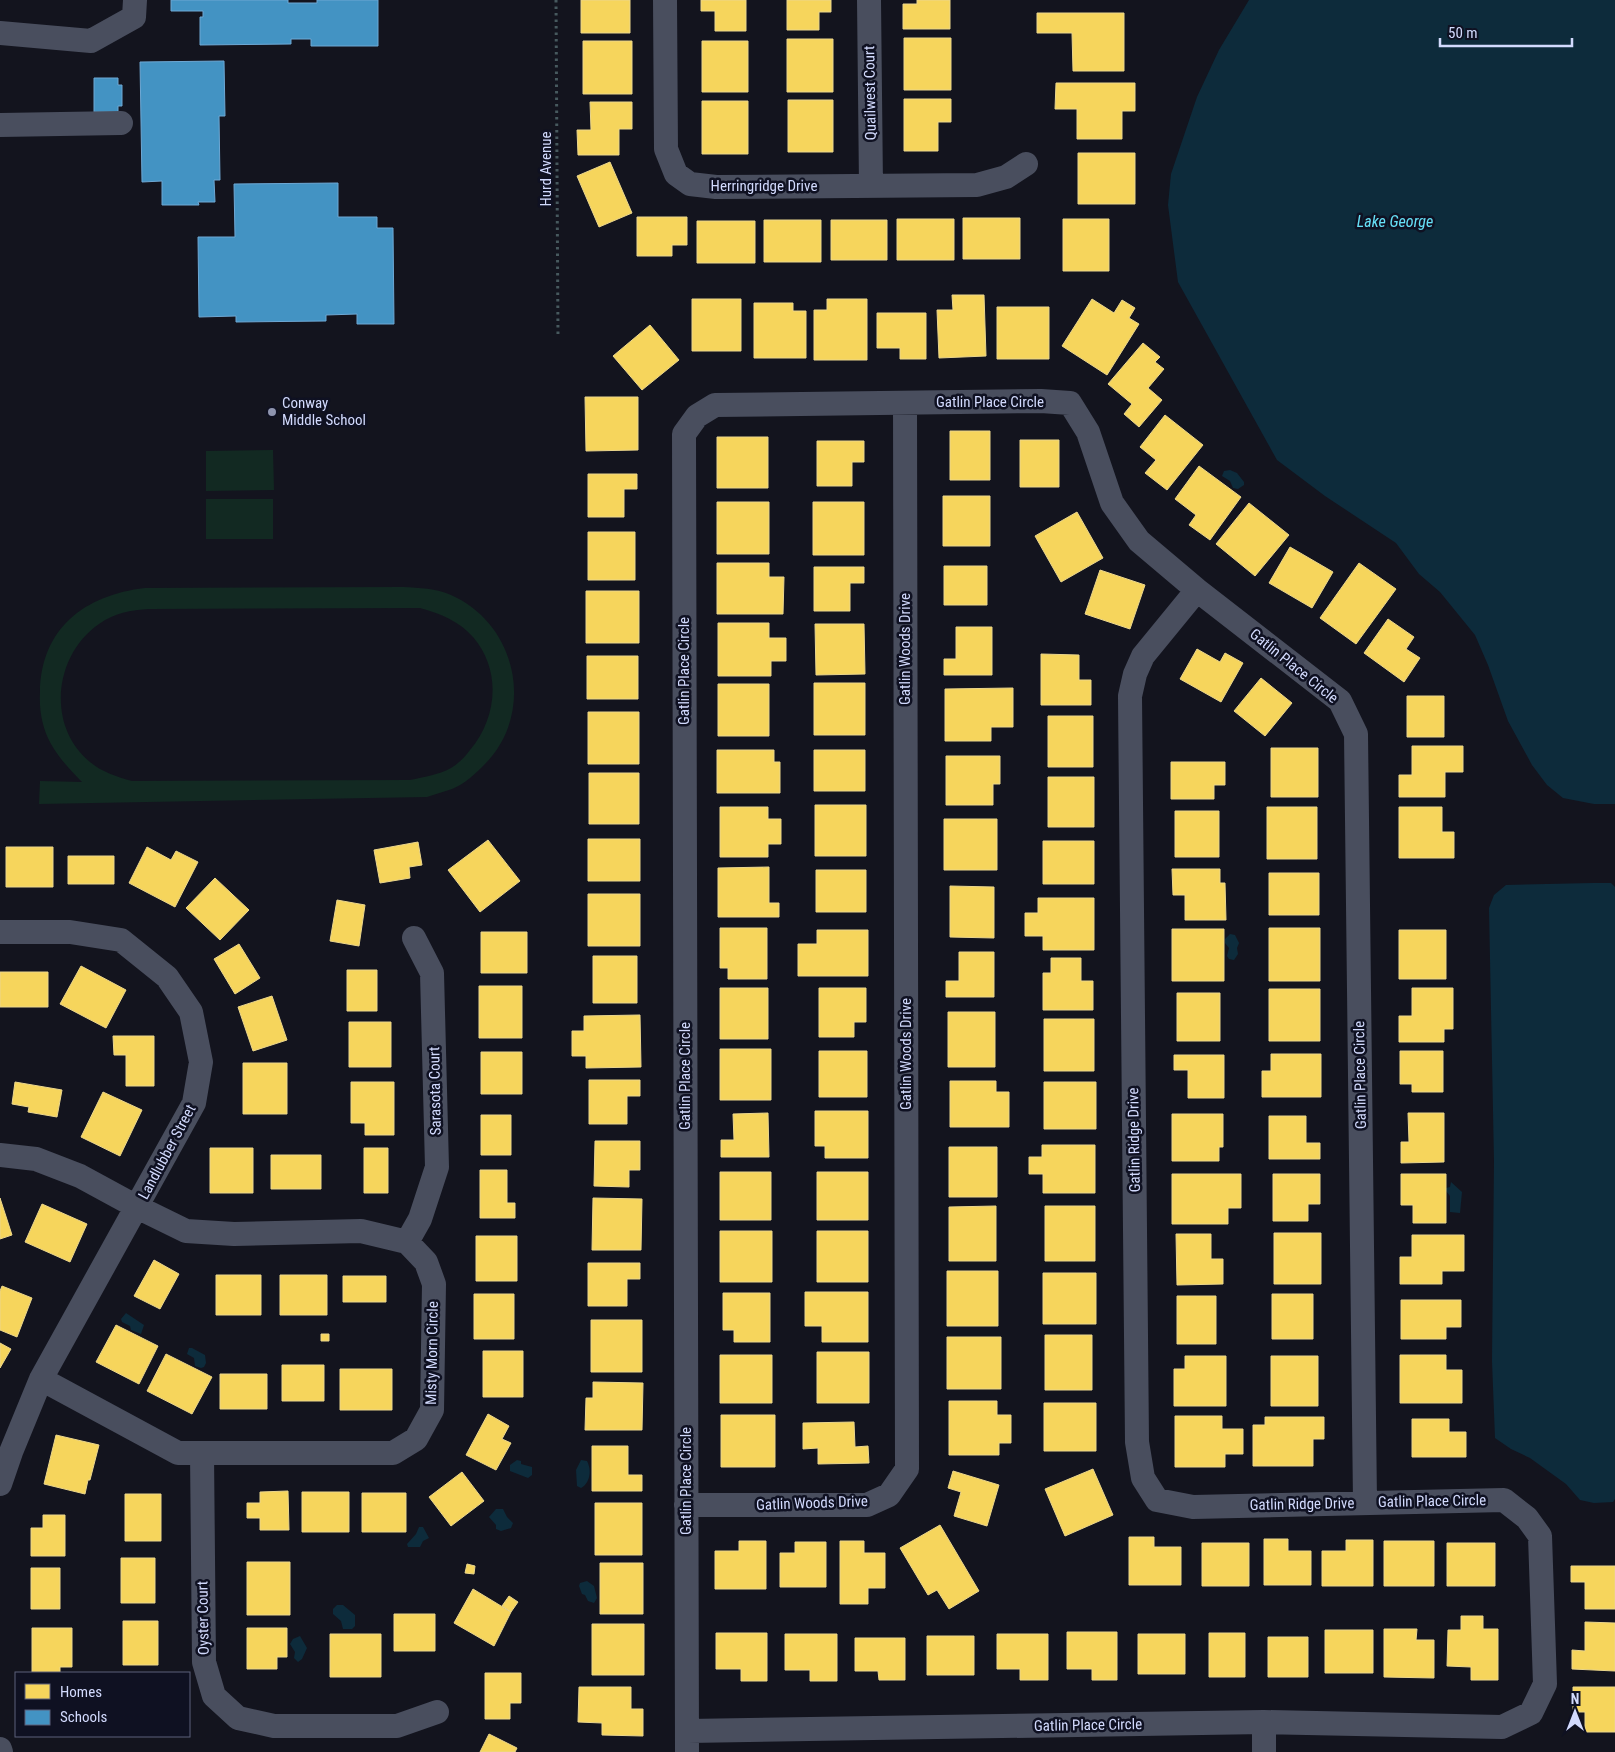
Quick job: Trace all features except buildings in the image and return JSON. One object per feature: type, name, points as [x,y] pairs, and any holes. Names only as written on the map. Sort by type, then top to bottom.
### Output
[{"type":"street","points":[[0,33],[91,40],[134,17],[135,0]]},
{"type":"street","name":"Herringridge Drive","points":[[665,0],[666,148],[676,174],[690,184],[716,187],[976,185],[1006,177],[1026,164]]},
{"type":"street","name":"Quailwest Court","points":[[868,0],[872,186]]},
{"type":"street","points":[[0,124],[121,123]]},
{"type":"street","name":"Gatlin Place Circle","points":[[1041,401],[1070,403],[1088,432],[1112,503],[1139,541],[1197,590],[1340,701],[1356,734],[1364,1502],[1504,1500],[1527,1518],[1540,1536],[1544,1684],[1531,1713],[1502,1727],[1264,1722],[688,1741],[684,434],[697,416],[715,405],[905,403],[1041,401]]},
{"type":"street","name":"Gatlin Woods Drive","points":[[686,1505],[867,1505],[889,1496],[907,1469],[905,403]]},
{"type":"street","name":"Gatlin Ridge Drive","points":[[1197,590],[1144,656],[1135,674],[1130,696],[1137,1442],[1144,1478],[1157,1500],[1193,1507],[1364,1502]]},
{"type":"street","name":"Landlubber Street","points":[[0,932],[70,932],[121,940],[167,977],[191,1012],[202,1062],[194,1103],[41,1380],[11,1452],[0,1484]]},
{"type":"street","name":"Sarasota Court","points":[[408,1242],[420,1219],[437,1167],[432,974],[414,938]]},
{"type":"street","points":[[0,1155],[36,1159],[80,1176],[186,1231],[234,1234],[361,1231],[408,1242]]},
{"type":"street","name":"Misty Morn Circle","points":[[41,1380],[178,1453],[393,1453],[416,1439],[432,1410],[434,1284],[426,1262],[408,1242]]},
{"type":"street","name":"Oyster Court","points":[[202,1453],[204,1662],[214,1696],[238,1718],[274,1726],[397,1726],[437,1712]]},
{"type":"street","points":[[1264,1722],[1264,1752]]},
{"type":"path","name":"Hurd Avenue","points":[[556,0],[558,338]]},
{"type":"green space","points":[[273,450],[274,490],[206,491],[206,451]]},
{"type":"green space","points":[[206,499],[273,499],[273,539],[206,539]]},
{"type":"green space","points":[[403,587],[439,591],[451,595],[474,608],[491,626],[504,648],[512,671],[514,695],[510,720],[501,743],[485,764],[466,781],[457,787],[427,797],[39,804],[40,781],[82,782],[51,744],[43,725],[40,692],[42,669],[48,650],[58,633],[70,619],[86,607],[103,598],[145,588]],"holes":[[[420,608],[456,622],[468,631],[482,650],[489,664],[492,679],[493,694],[490,709],[486,724],[479,737],[459,762],[451,768],[436,774],[410,780],[132,781],[110,774],[90,762],[76,747],[67,730],[62,711],[61,691],[65,672],[72,654],[84,637],[99,624],[117,615],[129,611],[149,609]]]},
{"type":"water","name":"Lake George","points":[[1249,0],[1615,0],[1615,804],[1594,804],[1563,798],[1547,785],[1532,765],[1508,721],[1475,635],[1440,592],[1419,574],[1396,543],[1325,496],[1277,460],[1178,282],[1168,205],[1171,174],[1197,97],[1219,50]]},
{"type":"water","points":[[1230,470],[1237,473],[1244,482],[1244,485],[1238,489],[1233,488],[1230,481],[1222,476],[1224,471]]},
{"type":"water","points":[[1611,883],[1615,887],[1615,1499],[1613,1502],[1594,1503],[1580,1500],[1566,1484],[1530,1458],[1511,1449],[1495,1438],[1492,1361],[1494,1161],[1489,908],[1494,895],[1506,885]]},
{"type":"water","points":[[1230,934],[1235,935],[1239,943],[1237,948],[1238,954],[1234,960],[1229,959],[1227,956],[1229,948],[1225,943],[1225,939]]},
{"type":"water","points":[[1451,1182],[1462,1192],[1460,1213],[1450,1212],[1450,1196],[1446,1188],[1450,1187]]},
{"type":"water","points":[[126,1313],[144,1325],[141,1334],[131,1330],[130,1326],[122,1322],[121,1319]]},
{"type":"water","points":[[189,1348],[205,1355],[206,1363],[204,1367],[195,1366],[194,1358],[187,1354]]},
{"type":"water","points":[[517,1460],[521,1461],[521,1464],[532,1467],[532,1475],[528,1478],[510,1471],[510,1465]]},
{"type":"water","points":[[581,1460],[587,1461],[590,1472],[588,1480],[581,1488],[577,1486],[576,1470]]},
{"type":"water","points":[[496,1509],[503,1509],[513,1523],[511,1528],[501,1531],[496,1529],[496,1525],[489,1517]]},
{"type":"water","points":[[419,1527],[423,1527],[429,1538],[423,1541],[420,1547],[408,1547],[407,1544],[416,1534]]},
{"type":"water","points":[[587,1581],[594,1586],[597,1598],[594,1603],[588,1601],[585,1595],[582,1594],[579,1586],[580,1583]]},
{"type":"water","points":[[337,1605],[343,1605],[355,1615],[355,1626],[352,1629],[343,1629],[341,1621],[333,1614],[333,1609]]},
{"type":"water","points":[[300,1636],[307,1648],[302,1659],[298,1662],[294,1658],[295,1652],[290,1644],[293,1639]]},
{"type":"place","name":"Conway Middle School","points":[[272,412]]}]
